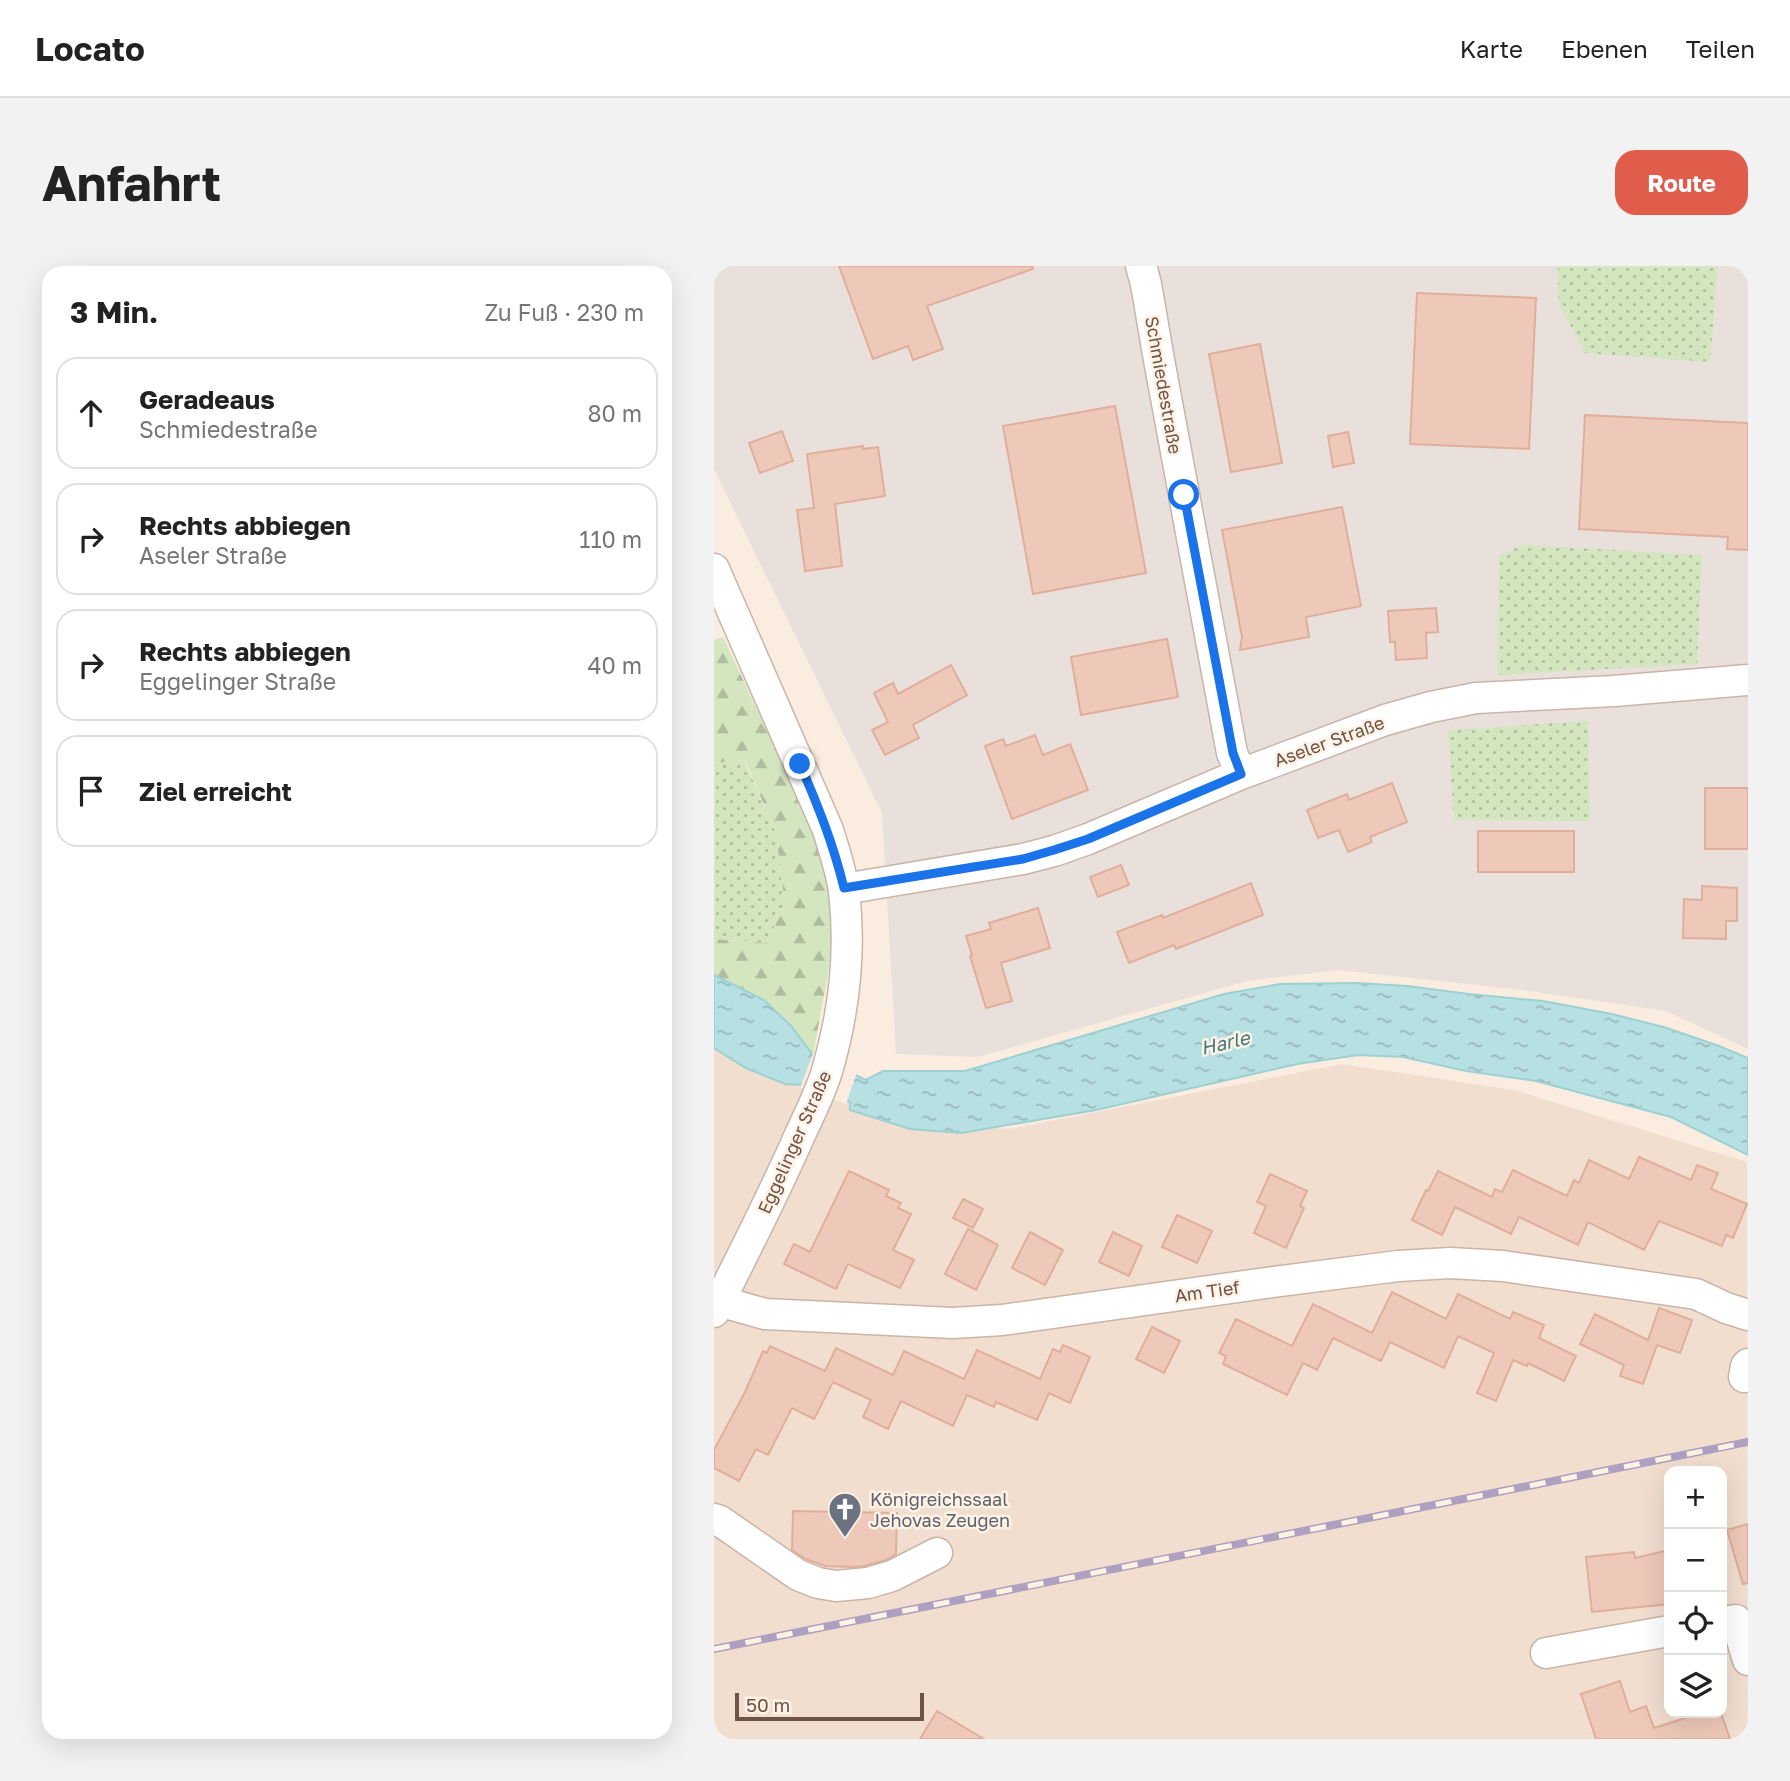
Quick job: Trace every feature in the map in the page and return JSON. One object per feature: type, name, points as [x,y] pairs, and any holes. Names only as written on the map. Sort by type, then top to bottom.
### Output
[{"type":"street","name":"Schmiedestraße","points":[[1144,275],[1233,753],[1241,774]]},
{"type":"street","name":"Eggelinger Straße","points":[[714,569],[828,830],[844,888],[846,918],[844,986],[827,1072],[777,1187],[717,1307]]},
{"type":"street","name":"Aseler Straße","points":[[844,888],[1023,859],[1054,850],[1088,839],[1241,774],[1385,720],[1432,707],[1476,698],[1614,691],[1748,680]]},
{"type":"street","name":"Am Tief","points":[[717,1307],[765,1314],[953,1323],[1002,1320],[1398,1266],[1450,1263],[1503,1266],[1696,1294],[1748,1315]]},
{"type":"street","points":[[714,1519],[798,1575],[835,1586],[869,1583],[892,1576],[937,1553]]},
{"type":"street","points":[[1727,1621],[1736,1620],[1748,1660]]},
{"type":"street","points":[[1546,1653],[1664,1633]]},
{"type":"shaded area","points":[[714,266],[1748,266],[1748,1049],[1666,1011],[1523,990],[1338,970],[1247,981],[978,1057],[896,1054],[882,813],[714,469]]},
{"type":"shaded area","points":[[714,1046],[906,1119],[1009,1129],[1342,1064],[1514,1090],[1747,1162],[1748,1739],[714,1739]]},
{"type":"green space","points":[[1558,266],[1718,266],[1710,362],[1585,353],[1558,302]]},
{"type":"green space","points":[[1523,545],[1702,555],[1697,664],[1497,675],[1499,556]]},
{"type":"green space","points":[[723,637],[807,817],[820,855],[834,916],[828,974],[813,1055],[791,1026],[714,975],[714,939],[766,943],[785,906],[776,833],[745,760],[714,763],[714,640]]},
{"type":"green space","points":[[1588,721],[1590,821],[1454,820],[1448,730]]},
{"type":"green space","points":[[744,760],[776,833],[785,906],[766,943],[714,939],[714,763]]},
{"type":"water","name":"Harle","points":[[714,975],[764,1000],[791,1026],[813,1055],[866,1080],[883,1071],[965,1071],[1224,994],[1280,984],[1356,983],[1407,986],[1543,1001],[1667,1028],[1748,1058],[1748,1155],[1671,1117],[1536,1081],[1466,1071],[1403,1057],[1358,1055],[1297,1064],[1096,1110],[961,1133],[910,1129],[850,1110],[850,1102],[803,1085],[785,1084],[746,1068],[714,1048]]},
{"type":"pier","points":[[814,1051],[857,1072],[846,1104],[800,1088]]},
{"type":"building","points":[[839,266],[1032,266],[1033,269],[927,306],[943,349],[913,360],[908,346],[873,359]]},
{"type":"building","points":[[1417,293],[1536,298],[1529,449],[1410,444]]},
{"type":"building","points":[[1260,344],[1282,463],[1231,472],[1209,354]]},
{"type":"building","points":[[1115,406],[1146,573],[1033,594],[1003,426]]},
{"type":"building","points":[[1585,415],[1748,423],[1748,550],[1727,549],[1728,537],[1579,529]]},
{"type":"building","points":[[782,431],[793,461],[760,473],[749,443]]},
{"type":"building","points":[[1348,432],[1354,463],[1333,467],[1328,436]]},
{"type":"building","points":[[863,446],[863,449],[878,447],[885,496],[835,504],[842,566],[805,571],[797,510],[814,508],[807,454]]},
{"type":"building","points":[[1342,507],[1361,606],[1306,617],[1309,637],[1240,650],[1242,637],[1222,530]]},
{"type":"building","points":[[1436,608],[1438,632],[1426,633],[1427,658],[1396,660],[1395,642],[1390,642],[1388,611]]},
{"type":"building","points":[[1167,639],[1178,697],[1081,715],[1071,657]]},
{"type":"building","points":[[951,665],[967,695],[913,725],[919,738],[885,755],[872,730],[888,722],[874,693],[893,683],[898,694]]},
{"type":"building","points":[[1035,735],[1043,755],[1070,744],[1088,790],[1012,819],[985,746],[1003,739],[1006,746]]},
{"type":"building","points":[[1392,783],[1407,822],[1370,837],[1372,842],[1348,852],[1339,830],[1318,838],[1307,810],[1347,794],[1349,800]]},
{"type":"building","points":[[1705,788],[1748,788],[1748,849],[1705,849]]},
{"type":"building","points":[[1478,831],[1574,831],[1574,872],[1478,872]]},
{"type":"building","points":[[1121,865],[1129,885],[1098,897],[1090,877]]},
{"type":"building","points":[[1251,883],[1263,915],[1176,949],[1174,945],[1129,963],[1117,932],[1162,915],[1163,918]]},
{"type":"building","points":[[1702,886],[1737,888],[1737,921],[1726,921],[1726,939],[1683,938],[1684,899],[1702,900]]},
{"type":"building","points":[[1038,908],[1050,948],[1001,963],[1012,1001],[986,1008],[966,936],[991,929],[989,923]]},
{"type":"building","points":[[1639,1157],[1691,1180],[1697,1165],[1718,1173],[1711,1189],[1747,1204],[1733,1238],[1726,1235],[1722,1246],[1659,1221],[1644,1250],[1588,1222],[1578,1245],[1519,1217],[1511,1234],[1455,1207],[1442,1235],[1412,1220],[1438,1171],[1492,1197],[1495,1189],[1502,1192],[1513,1170],[1567,1196],[1574,1180],[1579,1183],[1589,1160],[1629,1179]]},
{"type":"building","points":[[849,1171],[889,1190],[886,1196],[901,1203],[898,1208],[911,1214],[893,1250],[914,1260],[900,1288],[848,1264],[836,1289],[784,1264],[794,1244],[810,1252]]},
{"type":"building","points":[[1270,1174],[1307,1191],[1300,1206],[1304,1208],[1286,1248],[1254,1233],[1266,1206],[1257,1202]]},
{"type":"building","points":[[963,1199],[983,1209],[973,1228],[953,1218]]},
{"type":"building","points":[[1177,1215],[1212,1231],[1197,1263],[1162,1247]]},
{"type":"building","points":[[968,1229],[998,1245],[976,1290],[945,1274]]},
{"type":"building","points":[[1030,1232],[1063,1250],[1045,1285],[1012,1268]]},
{"type":"building","points":[[1113,1232],[1142,1246],[1129,1276],[1099,1262]]},
{"type":"building","points":[[1392,1292],[1446,1319],[1458,1294],[1510,1319],[1513,1312],[1544,1325],[1539,1338],[1576,1356],[1564,1381],[1528,1363],[1527,1366],[1513,1360],[1496,1401],[1477,1393],[1494,1353],[1458,1336],[1444,1368],[1390,1342],[1381,1361],[1333,1338],[1317,1370],[1303,1363],[1287,1395],[1223,1364],[1226,1356],[1219,1353],[1236,1319],[1292,1346],[1313,1304],[1372,1333]]},
{"type":"building","points":[[1659,1308],[1692,1320],[1680,1353],[1657,1345],[1643,1384],[1620,1376],[1624,1365],[1580,1344],[1595,1314],[1648,1340]]},
{"type":"building","points":[[1152,1327],[1180,1341],[1164,1373],[1136,1359]]},
{"type":"building","points":[[1063,1345],[1090,1357],[1070,1403],[1049,1393],[1037,1420],[996,1402],[994,1407],[967,1395],[953,1426],[901,1401],[888,1429],[863,1417],[871,1400],[833,1382],[814,1419],[792,1408],[768,1455],[756,1449],[739,1481],[714,1468],[714,1450],[763,1351],[767,1353],[770,1346],[825,1371],[836,1348],[893,1375],[904,1351],[964,1379],[977,1350],[1040,1379],[1053,1349],[1060,1352]]},
{"type":"building","name":"Königreichssaal Jehovas Zeugen","points":[[793,1511],[897,1513],[896,1554],[886,1560],[853,1567],[825,1566],[806,1559],[792,1550]]},
{"type":"building","points":[[1748,1524],[1748,1583],[1743,1584],[1727,1530]]},
{"type":"building","points":[[1664,1551],[1664,1605],[1592,1612],[1586,1557],[1634,1552],[1635,1558]]},
{"type":"building","points":[[1620,1681],[1630,1712],[1646,1706],[1654,1728],[1685,1718],[1723,1718],[1730,1739],[1596,1739],[1581,1694]]},
{"type":"building","points":[[937,1711],[984,1739],[920,1739]]},
{"type":"railway","points":[[714,1649],[1748,1442]]},
{"type":"place","name":"Königreichssaal Jehovas Zeugen","points":[[845,1539]]},
{"type":"route","points":[[800,764],[828,830],[844,888],[1023,859],[1088,839],[1241,774],[1233,753],[1184,495]]}]
